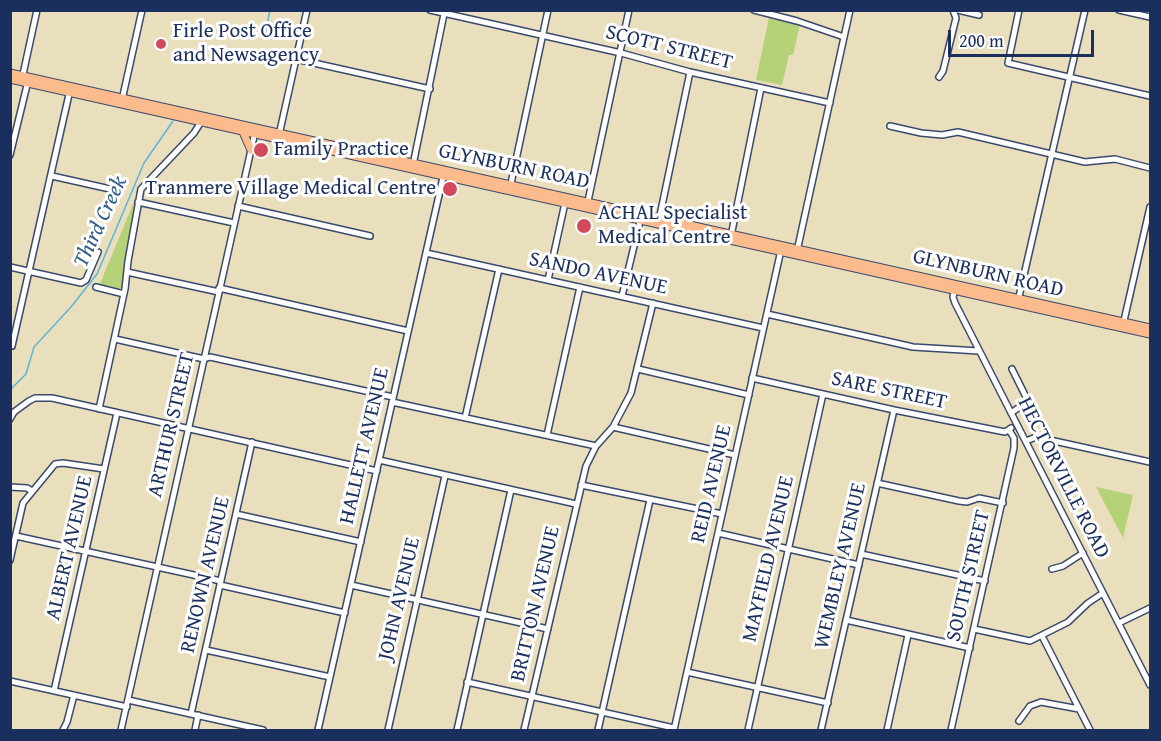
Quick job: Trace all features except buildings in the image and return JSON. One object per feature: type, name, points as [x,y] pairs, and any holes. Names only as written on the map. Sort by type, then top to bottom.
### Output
[{"type":"main road","name":"GLYNBURN ROAD","points":[[10,73],[71,90],[255,131],[377,154],[444,173],[588,201],[641,217]]},
{"type":"main road","name":"GLYNBURN ROAD","points":[[10,79],[25,79]]},
{"type":"main road","name":"GLYNBURN ROAD","points":[[121,101],[171,116],[243,132],[255,131]]},
{"type":"main road","points":[[243,132],[250,150]]},
{"type":"main road","name":"GLYNBURN ROAD","points":[[279,136],[394,166],[413,166]]},
{"type":"main road","points":[[377,154],[391,161],[394,166]]},
{"type":"main road","name":"GLYNBURN ROAD","points":[[510,187],[565,203],[659,220],[1123,325],[1150,334]]},
{"type":"main road","name":"GLYNBURN ROAD","points":[[1123,325],[1150,328]]},
{"type":"street","points":[[10,155],[37,10]]},
{"type":"street","points":[[121,101],[142,10]]},
{"type":"street","points":[[279,136],[307,10]]},
{"type":"street","name":"SCOTT STREET","points":[[430,10],[621,52],[690,72],[831,103]]},
{"type":"street","points":[[510,187],[548,10]]},
{"type":"street","points":[[588,201],[629,10]]},
{"type":"street","points":[[797,252],[850,10]]},
{"type":"street","points":[[939,77],[943,71],[956,10],[979,15]]},
{"type":"street","points":[[1019,10],[1008,63],[1150,96]]},
{"type":"street","points":[[1018,301],[1085,10]]},
{"type":"street","points":[[1119,10],[1150,17]]},
{"type":"street","points":[[755,11],[797,21],[844,37]]},
{"type":"street","points":[[413,166],[444,14]]},
{"type":"street","points":[[296,59],[430,89]]},
{"type":"street","points":[[659,220],[690,72]]},
{"type":"street","points":[[731,237],[761,88]]},
{"type":"street","points":[[12,346],[71,90]]},
{"type":"street","points":[[99,409],[124,294],[138,202],[144,184],[194,133],[201,122]]},
{"type":"street","points":[[890,126],[942,135],[958,132],[1090,162],[1115,159],[1150,168]]},
{"type":"street","name":"ARTHUR STREET","points":[[121,730],[255,131]]},
{"type":"street","name":"HALLETT AVENUE","points":[[318,730],[444,173]]},
{"type":"street","points":[[52,176],[119,191]]},
{"type":"street","points":[[138,202],[234,223]]},
{"type":"street","points":[[548,280],[565,203]]},
{"type":"street","points":[[238,206],[370,236]]},
{"type":"street","points":[[1123,325],[1150,207]]},
{"type":"street","points":[[622,296],[641,217]]},
{"type":"street","name":"REID AVENUE","points":[[674,729],[781,248]]},
{"type":"street","points":[[10,267],[77,283],[85,282],[98,252]]},
{"type":"street","name":"SANDO AVENUE","points":[[426,253],[764,328]]},
{"type":"street","points":[[465,418],[499,269]]},
{"type":"street","points":[[127,272],[408,331]]},
{"type":"street","points":[[96,287],[124,294]]},
{"type":"street","points":[[547,435],[580,287]]},
{"type":"street","name":"HECTORVILLE ROAD","points":[[955,287],[955,303],[1150,686]]},
{"type":"street","name":"BRITTON AVENUE","points":[[525,730],[580,485],[596,446],[613,428],[627,402],[638,369],[653,303]]},
{"type":"street","points":[[767,314],[912,347],[979,351]]},
{"type":"street","points":[[115,339],[204,359],[210,357],[465,418],[596,446]]},
{"type":"street","points":[[638,369],[749,395]]},
{"type":"street","points":[[1012,369],[1028,401]]},
{"type":"street","name":"SARE STREET","points":[[752,378],[894,410],[1005,432],[1009,430]]},
{"type":"street","name":"MAYFIELD AVENUE","points":[[748,730],[823,394]]},
{"type":"street","points":[[10,419],[21,406],[35,399],[52,398],[377,471]]},
{"type":"street","name":"WEMBLEY AVENUE","points":[[821,730],[894,410]]},
{"type":"street","name":"ALBERT AVENUE","points":[[54,691],[117,413]]},
{"type":"street","points":[[1009,430],[1017,423]]},
{"type":"street","points":[[613,428],[735,455]]},
{"type":"street","name":"SOUTH STREET","points":[[951,730],[1014,448],[1014,438],[1009,430]]},
{"type":"street","points":[[1026,441],[1036,437],[1150,462]]},
{"type":"street","name":"RENOWN AVENUE","points":[[191,714],[252,442]]},
{"type":"street","points":[[379,460],[576,504]]},
{"type":"street","points":[[10,560],[23,503],[58,463],[104,469]]},
{"type":"street","name":"JOHN AVENUE","points":[[388,730],[445,476]]},
{"type":"street","points":[[877,483],[959,501],[979,498],[1003,503]]},
{"type":"street","points":[[580,485],[722,514]]},
{"type":"street","points":[[10,487],[27,488],[32,491]]},
{"type":"street","points":[[457,730],[511,489]]},
{"type":"street","points":[[598,730],[650,500]]},
{"type":"street","points":[[236,514],[361,542]]},
{"type":"street","points":[[718,533],[859,565]]},
{"type":"street","points":[[16,536],[345,613]]},
{"type":"street","points":[[1052,569],[1063,566],[1083,553]]},
{"type":"street","points":[[861,554],[984,580]]},
{"type":"street","points":[[351,585],[548,629]]},
{"type":"street","points":[[974,629],[1026,641],[1042,636],[1068,622],[1088,603],[1103,593]]},
{"type":"street","points":[[1119,623],[1150,608]]},
{"type":"street","points":[[846,620],[970,648]]},
{"type":"street","points":[[886,730],[908,634]]},
{"type":"street","points":[[1042,636],[1090,730]]},
{"type":"street","points":[[206,650],[330,677]]},
{"type":"street","points":[[687,672],[828,703]]},
{"type":"street","points":[[10,681],[127,707]]},
{"type":"street","points":[[467,682],[674,729]]},
{"type":"street","points":[[63,730],[74,695]]},
{"type":"street","points":[[128,700],[263,730]]},
{"type":"street","points":[[1019,722],[1030,706],[1041,702],[1079,709]]},
{"type":"street","points":[[195,730],[198,716]]},
{"type":"green space","points":[[769,17],[800,25],[793,55],[789,55],[782,85],[756,80]]},
{"type":"green space","points":[[136,197],[122,288],[117,290],[99,286]]},
{"type":"green space","points":[[1096,487],[1133,495],[1123,538]]},
{"type":"waterway","name":"Third Creek","points":[[265,35],[270,10]]},
{"type":"waterway","name":"Third Creek","points":[[10,390],[26,374],[34,347],[71,307],[97,274],[144,163],[173,121]]},
{"type":"place","name":"Firle Post Office and Newsagency","points":[[161,44]]},
{"type":"place","name":"Family Practice","points":[[261,150]]},
{"type":"place","name":"Tranmere Village Medical Centre","points":[[450,189]]},
{"type":"place","name":"ACHAL Specialist Medical Centre","points":[[584,226]]}]
